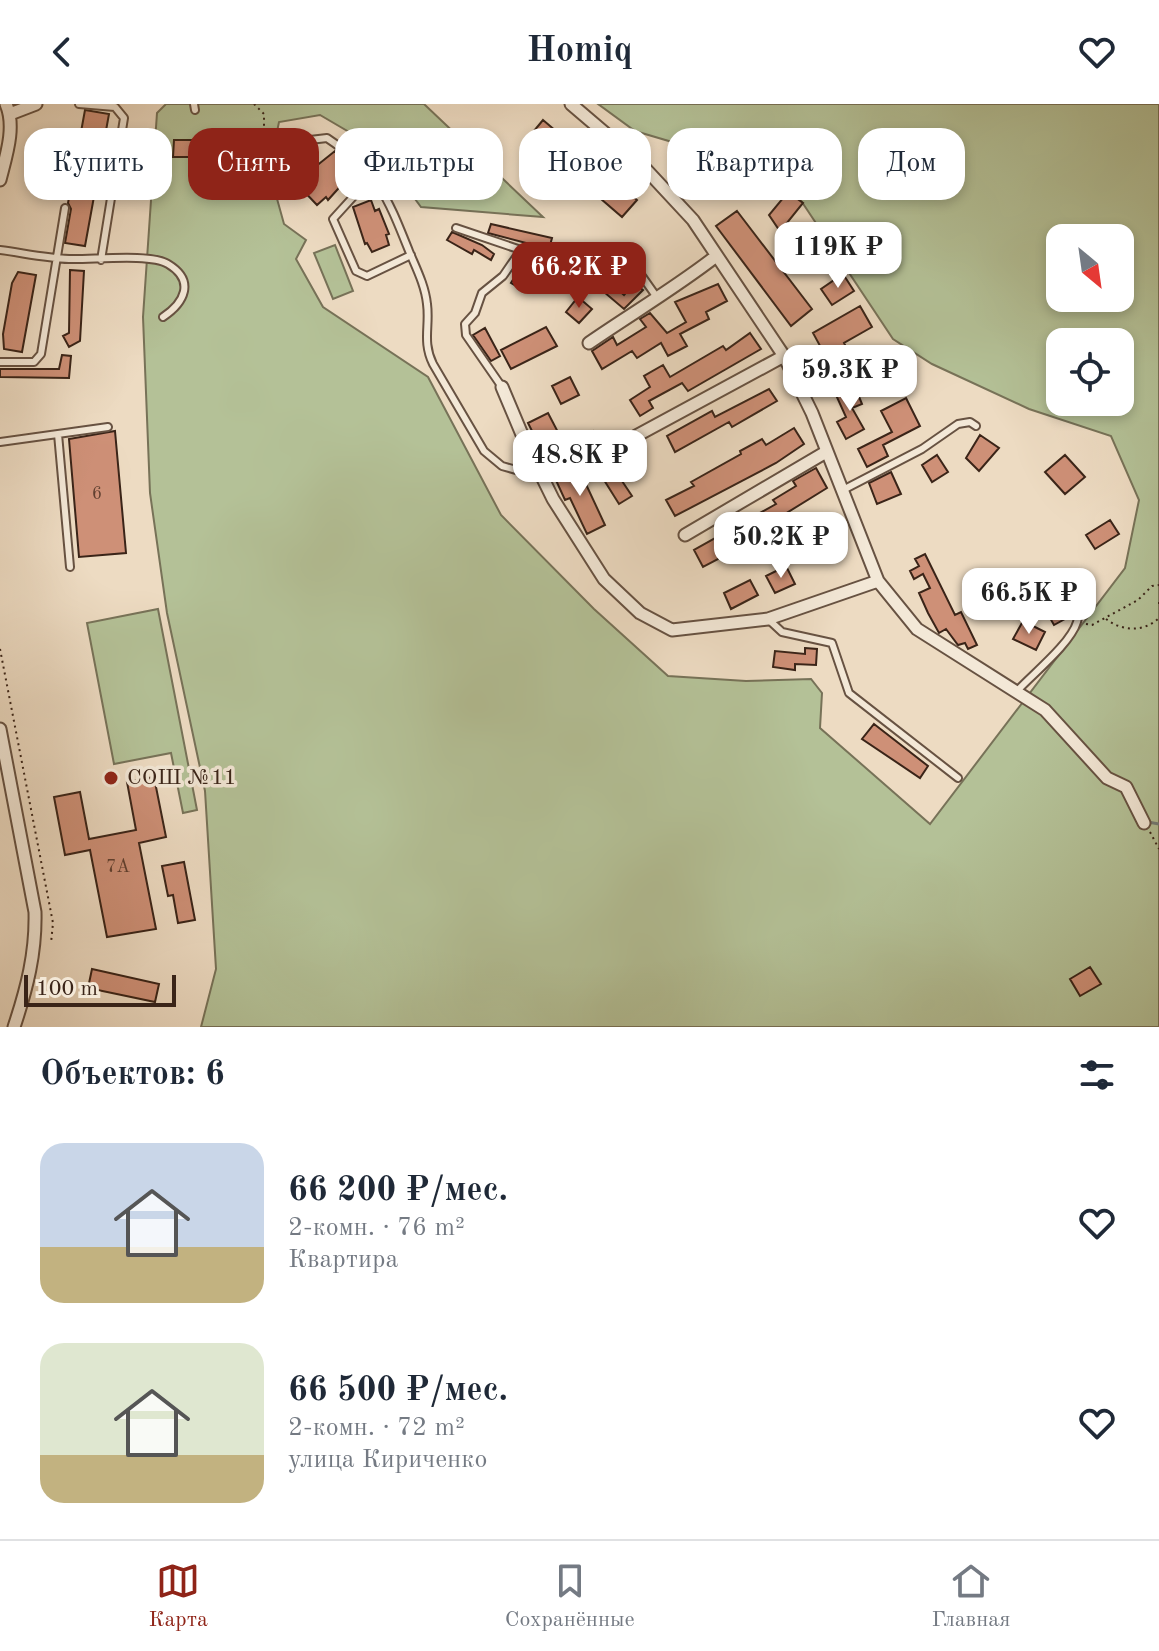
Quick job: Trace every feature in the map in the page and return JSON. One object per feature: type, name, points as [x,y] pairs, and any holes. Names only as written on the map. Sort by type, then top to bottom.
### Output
[{"type":"street","points":[[0,180],[8,146],[8,109],[36,104]]},
{"type":"street","points":[[571,104],[640,163],[693,220],[784,356],[878,581],[917,629],[1018,690],[1073,737],[1107,778],[1126,787],[1144,823]]},
{"type":"street","points":[[589,343],[656,296],[679,285],[715,257]]},
{"type":"street","points":[[636,436],[784,356]]},
{"type":"street","points":[[502,387],[542,477],[604,579],[640,613],[672,630],[768,619],[878,581]]},
{"type":"street","points":[[685,535],[826,452]]},
{"type":"street","points":[[0,729],[35,912],[30,975],[14,1027]]},
{"type":"lane","points":[[79,104],[115,107],[124,118],[101,260]]},
{"type":"lane","points":[[350,200],[333,219],[356,271],[367,276],[411,255]]},
{"type":"lane","points":[[389,200],[426,298],[427,351],[484,451],[502,466],[542,477]]},
{"type":"lane","points":[[0,362],[34,362],[41,354],[65,208]]},
{"type":"lane","points":[[456,228],[521,250],[639,272],[656,296]]},
{"type":"lane","points":[[0,250],[57,258],[101,260],[140,257],[168,263],[182,279],[185,295],[180,306],[163,317]]},
{"type":"lane","points":[[502,387],[466,335],[465,324],[475,313],[482,293],[503,276],[521,250]]},
{"type":"lane","points":[[841,491],[922,449],[958,424],[970,422],[976,426]]},
{"type":"lane","points":[[0,442],[108,427]]},
{"type":"lane","points":[[58,434],[70,567]]},
{"type":"lane","points":[[1018,690],[1069,636],[1077,623],[1078,611],[1070,592]]},
{"type":"lane","points":[[768,619],[782,632],[832,643],[849,693],[958,778]]},
{"type":"path","points":[[254,104],[264,114],[264,128]]},
{"type":"path","points":[[1077,623],[1092,625],[1138,600],[1152,586],[1159,585]]},
{"type":"path","points":[[1105,618],[1132,629],[1142,628],[1159,618]]},
{"type":"path","points":[[0,649],[53,923],[51,943]]},
{"type":"path","points":[[1144,823],[1159,849]]},
{"type":"green space","points":[[166,104],[424,104],[449,128],[342,128],[320,115],[279,122],[278,128],[188,128],[188,200],[277,200],[284,224],[306,240],[296,259],[323,307],[428,377],[501,515],[594,609],[668,676],[746,681],[811,679],[822,693],[820,728],[930,824],[1125,568],[1139,500],[1111,436],[1050,416],[1134,416],[1134,328],[1046,328],[1046,415],[1029,409],[932,364],[893,339],[801,200],[842,200],[842,128],[667,128],[667,140],[651,136],[651,128],[631,128],[598,104],[1159,104],[1159,1027],[201,1027],[216,969],[205,791],[167,613],[150,493],[143,317],[151,200],[172,200],[172,128],[156,128],[157,113]]},
{"type":"green space","points":[[503,179],[519,194],[519,200],[525,200],[543,217],[421,207],[416,200],[503,200]]},
{"type":"green space","points":[[335,245],[353,291],[333,299],[314,253]]},
{"type":"green space","points":[[158,609],[197,810],[183,813],[171,753],[114,764],[87,623]]},
{"type":"building","points":[[85,110],[109,114],[106,128],[82,128]]},
{"type":"building","points":[[543,120],[552,128],[536,128]]},
{"type":"building","points":[[174,140],[188,140],[188,157],[173,157]]},
{"type":"building","points":[[335,151],[335,192],[317,205],[312,200],[319,200],[319,164]]},
{"type":"building","points":[[69,200],[93,200],[85,246],[65,243],[71,209]]},
{"type":"building","points":[[371,200],[375,211],[379,209],[389,234],[386,235],[389,245],[372,252],[365,244],[353,207]]},
{"type":"building","points":[[602,200],[637,200],[622,217]]},
{"type":"building","points":[[781,200],[799,200],[803,203],[782,229],[818,253],[802,264],[769,215]]},
{"type":"building","points":[[737,211],[812,309],[791,326],[716,226]]},
{"type":"building","points":[[491,224],[552,238],[549,249],[488,233]]},
{"type":"building","points":[[452,232],[482,245],[494,254],[491,260],[474,250],[472,254],[447,240]]},
{"type":"building","points":[[527,257],[537,262],[534,266],[541,271],[535,279],[530,276],[521,289],[511,283]]},
{"type":"building","points":[[70,270],[84,271],[80,341],[69,347],[63,336],[69,333]]},
{"type":"building","points":[[18,272],[36,275],[22,352],[4,349],[3,334],[12,283]]},
{"type":"building","points":[[843,274],[854,291],[832,305],[821,289]]},
{"type":"building","points":[[634,283],[643,290],[624,309],[604,292],[612,284],[624,295]]},
{"type":"building","points":[[718,284],[727,301],[706,312],[709,319],[680,334],[687,346],[668,356],[661,343],[637,358],[632,351],[602,369],[592,351],[613,337],[617,345],[646,327],[640,319],[650,313],[667,333],[686,322],[675,302]]},
{"type":"building","points":[[578,297],[592,309],[579,323],[566,312]]},
{"type":"building","points":[[860,306],[872,327],[844,343],[852,358],[832,368],[813,333]]},
{"type":"building","points":[[546,327],[557,346],[511,369],[501,350]]},
{"type":"building","points":[[485,328],[500,356],[491,361],[473,335]]},
{"type":"building","points":[[750,333],[761,349],[688,391],[682,383],[649,401],[653,408],[640,416],[630,400],[650,387],[644,376],[663,365],[670,377],[723,346],[726,350]]},
{"type":"building","points":[[62,355],[71,356],[69,378],[0,377],[0,369],[59,369]]},
{"type":"building","points":[[864,355],[873,373],[857,381],[848,362]]},
{"type":"building","points":[[570,377],[579,395],[561,404],[552,386]]},
{"type":"building","points":[[855,387],[862,404],[852,408],[864,429],[846,439],[837,422],[846,417],[836,395]]},
{"type":"building","points":[[769,389],[777,401],[732,427],[729,422],[675,452],[667,436],[712,411],[715,417]]},
{"type":"building","points":[[906,398],[920,426],[883,445],[888,456],[867,467],[858,449],[892,432],[881,411]]},
{"type":"building","points":[[548,413],[560,436],[540,447],[528,423]]},
{"type":"building","points":[[794,428],[804,444],[776,463],[675,516],[666,500],[694,486],[691,482],[741,454],[740,451],[762,439],[766,445]]},
{"type":"building","points":[[115,431],[126,553],[79,557],[69,439]]},
{"type":"building","points":[[593,431],[602,448],[587,457],[578,439]]},
{"type":"building","points":[[980,435],[999,448],[979,471],[966,458]]},
{"type":"building","points":[[937,455],[948,472],[932,482],[922,465]]},
{"type":"building","points":[[1065,455],[1085,477],[1065,494],[1045,472]]},
{"type":"building","points":[[577,465],[605,525],[587,534],[570,498],[565,500],[554,476]]},
{"type":"building","points":[[816,468],[827,488],[772,522],[775,529],[703,567],[694,550],[776,504],[773,500],[796,486],[793,481]]},
{"type":"building","points":[[616,472],[632,496],[619,504],[604,480]]},
{"type":"building","points":[[891,472],[901,494],[877,504],[869,483]]},
{"type":"building","points":[[1110,520],[1119,534],[1095,549],[1086,535]]},
{"type":"building","points":[[925,554],[955,615],[961,612],[977,645],[968,649],[965,643],[958,645],[946,629],[939,633],[919,593],[930,588],[923,574],[914,579],[910,571],[919,566],[915,559]]},
{"type":"building","points":[[786,566],[795,584],[775,593],[766,576]]},
{"type":"building","points":[[750,580],[758,595],[731,609],[724,593]]},
{"type":"building","points":[[1062,593],[1072,615],[1054,625],[1042,604]]},
{"type":"building","points":[[1023,621],[1045,632],[1036,650],[1013,639]]},
{"type":"building","points":[[805,648],[817,649],[816,665],[795,664],[795,670],[773,667],[775,651],[805,654]]},
{"type":"building","points":[[874,724],[928,766],[920,778],[862,739]]},
{"type":"building","points":[[154,777],[166,837],[139,843],[156,929],[107,937],[90,850],[65,855],[54,797],[80,792],[89,839],[136,830],[127,782]]},
{"type":"building","points":[[184,862],[195,920],[178,923],[173,895],[168,896],[162,866]]},
{"type":"building","points":[[1090,967],[1101,984],[1080,996],[1070,979]]},
{"type":"building","points":[[92,969],[159,984],[155,1002],[88,988]]},
{"type":"waterway","points":[[1148,822],[1159,824]]},
{"type":"place","name":"СОШ №11","points":[[111,778]]}]
